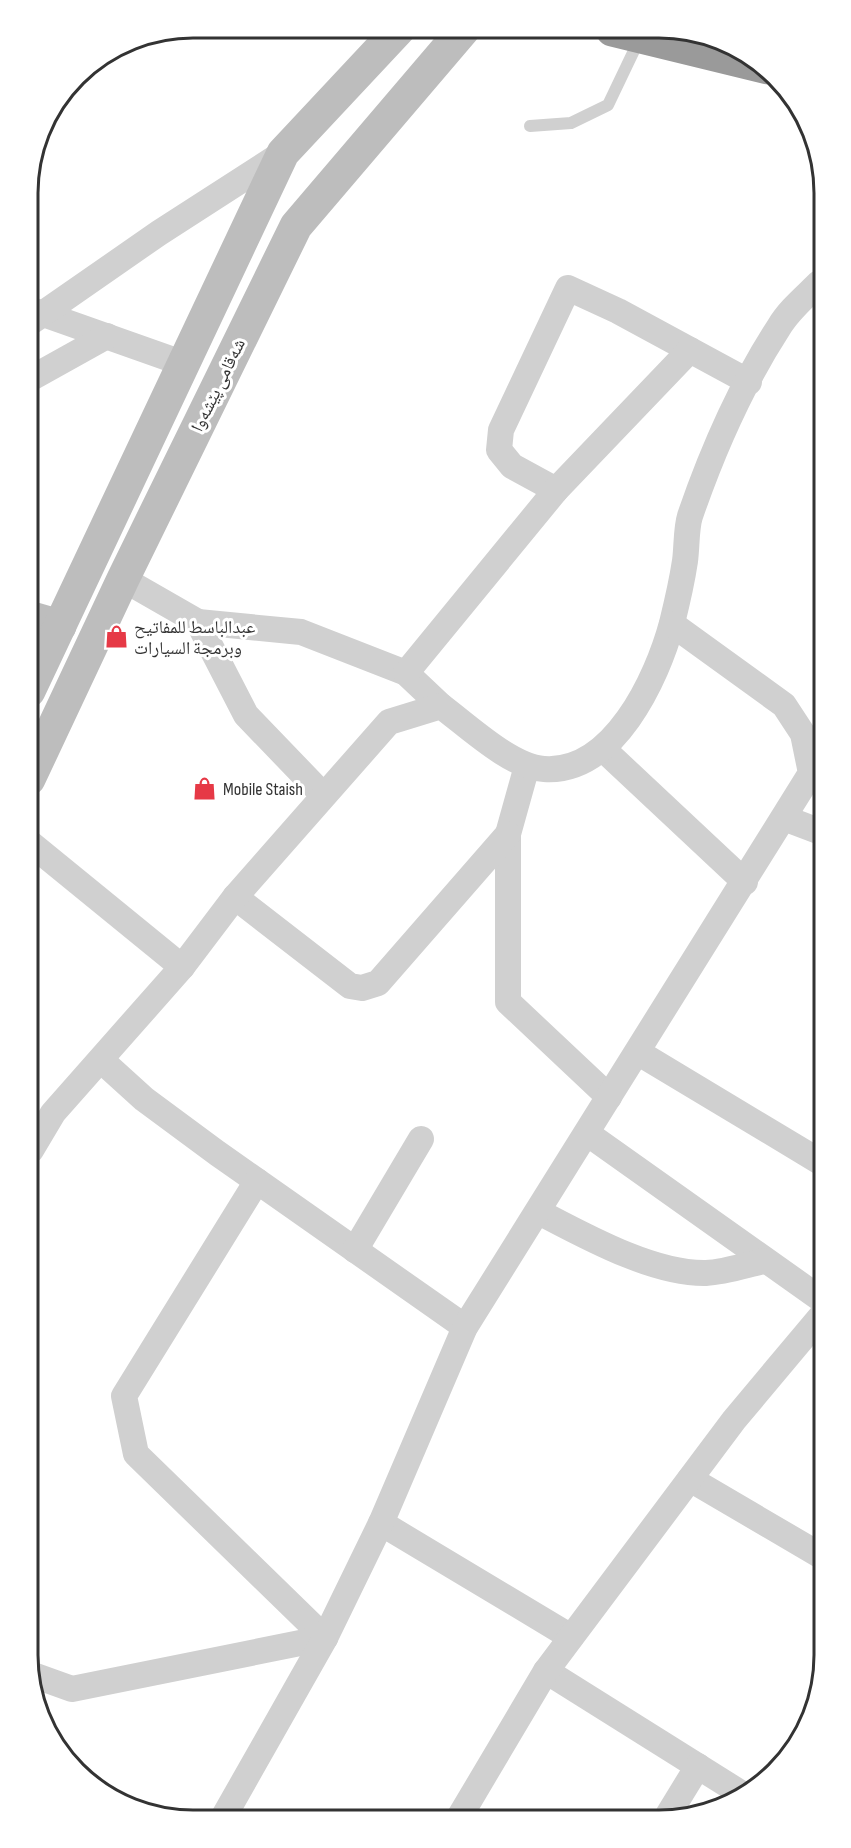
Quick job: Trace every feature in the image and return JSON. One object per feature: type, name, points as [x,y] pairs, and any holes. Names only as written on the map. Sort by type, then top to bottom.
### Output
[{"type":"highway","points":[[647,38],[740,61]]},
{"type":"main road","points":[[38,672],[283,153],[391,38]]},
{"type":"main road","name":"شەقامی پێشەوا","points":[[38,762],[123,579],[296,226],[456,38]]},
{"type":"main road","points":[[38,620],[60,626]]},
{"type":"street","points":[[38,312],[283,153]]},
{"type":"street","points":[[556,490],[512,466],[499,450],[501,429],[568,288],[618,311],[749,382]]},
{"type":"street","points":[[123,579],[198,622],[301,632],[406,673],[441,706],[526,766],[555,770],[578,764],[603,749],[628,720],[654,673],[672,624],[690,518],[723,435],[779,326],[814,289]]},
{"type":"street","points":[[38,316],[107,336],[182,363]]},
{"type":"street","points":[[38,374],[107,336]]},
{"type":"street","points":[[406,673],[556,490],[690,350]]},
{"type":"street","points":[[198,622],[246,715],[323,795]]},
{"type":"street","points":[[228,1810],[325,1638],[381,1523],[465,1327],[588,1134],[609,1096],[639,1053],[810,773],[803,734],[784,705],[672,624]]},
{"type":"street","points":[[38,1138],[53,1113],[182,967],[235,897],[389,722],[441,706]]},
{"type":"street","points":[[603,749],[745,882]]},
{"type":"street","points":[[526,766],[508,834],[508,1002],[609,1096]]},
{"type":"street","points":[[784,819],[814,829]]},
{"type":"street","points":[[235,897],[350,986],[362,988],[378,983],[508,834]]},
{"type":"street","points":[[38,850],[182,967]]},
{"type":"street","points":[[639,1053],[813,1158]]},
{"type":"street","points":[[101,1060],[144,1099],[256,1181],[465,1327]]},
{"type":"street","points":[[588,1134],[813,1294]]},
{"type":"street","points":[[355,1250],[421,1139]]},
{"type":"street","points":[[256,1181],[124,1396],[136,1454],[325,1638]]},
{"type":"street","points":[[539,1212],[608,1248],[659,1266],[706,1273],[764,1261]]},
{"type":"street","points":[[464,1810],[546,1671],[734,1420],[813,1325]]},
{"type":"street","points":[[690,1479],[813,1551]]},
{"type":"street","points":[[381,1523],[571,1637]]},
{"type":"street","points":[[39,1677],[72,1689],[325,1638]]},
{"type":"street","points":[[546,1671],[735,1790]]},
{"type":"street","points":[[671,1809],[698,1766]]},
{"type":"lane","points":[[530,126],[571,123],[608,105],[626,38]]},
{"type":"place","name":"عبدالباسط للمفاتيح وبرمجة السيارات","points":[[116,637]]},
{"type":"place","name":"Mobile Staish","points":[[205,789]]}]
